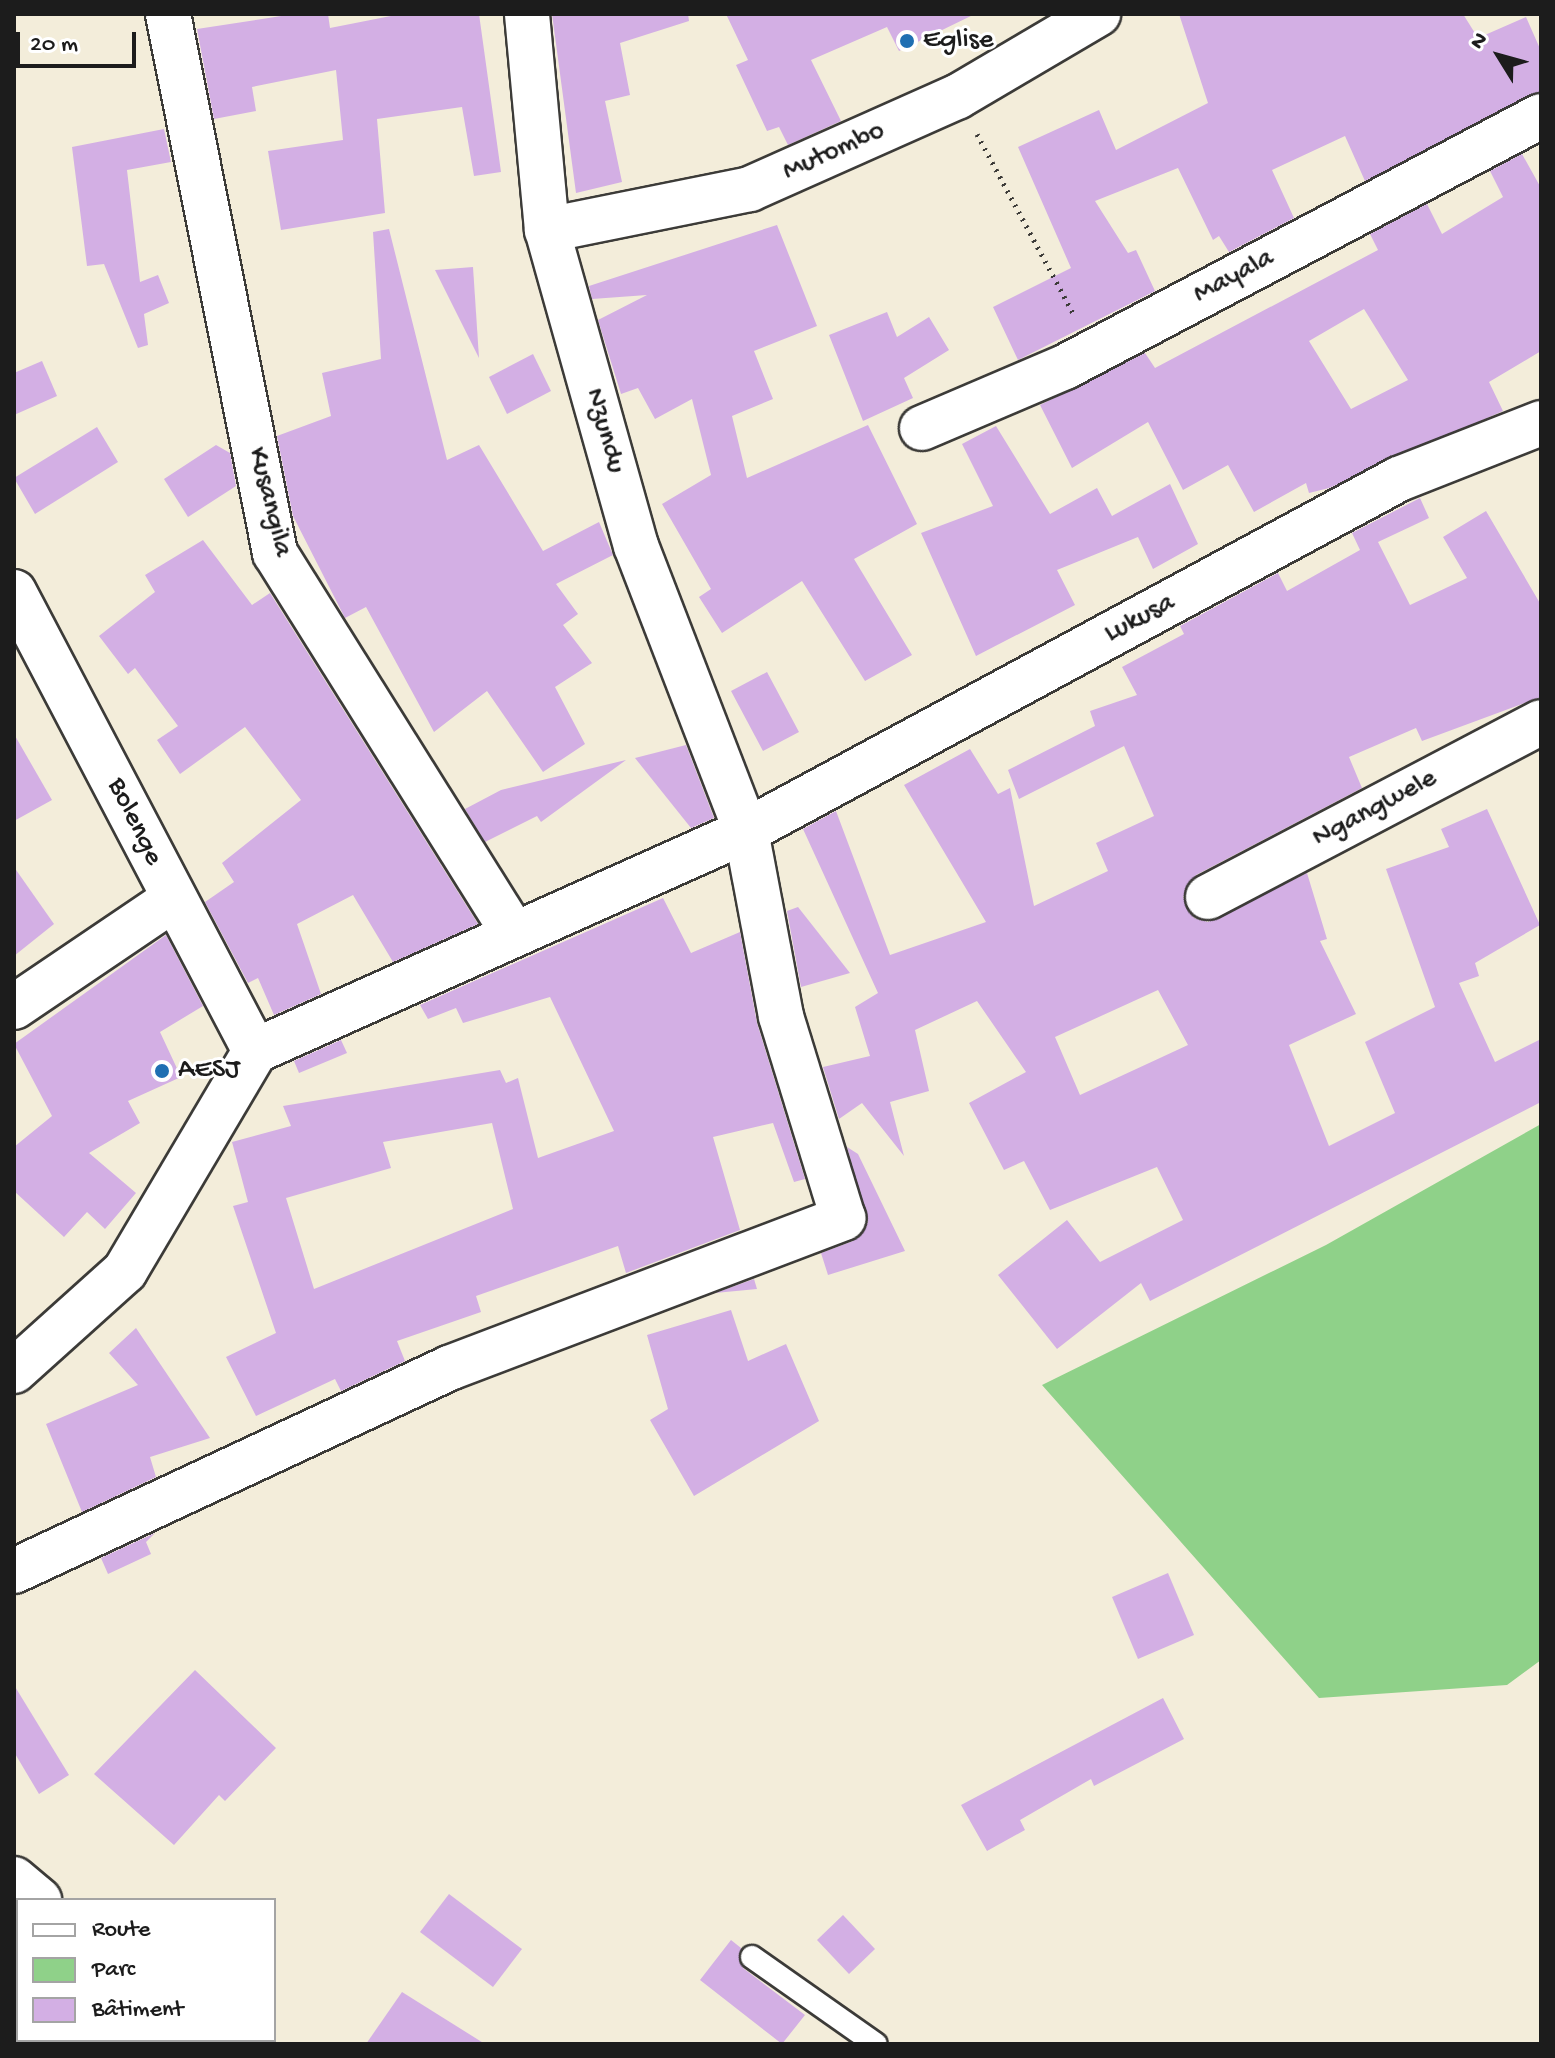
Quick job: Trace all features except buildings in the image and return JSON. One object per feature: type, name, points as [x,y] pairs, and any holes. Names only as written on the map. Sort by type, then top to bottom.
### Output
[{"type":"street","name":"Kusangila","points":[[168,14],[275,553],[513,933]]},
{"type":"street","name":"Nzundu","points":[[14,1571],[449,1368],[843,1218],[781,1016],[746,831],[636,546],[547,230],[527,14]]},
{"type":"street","name":"Mutombo","points":[[547,230],[750,189],[957,97],[1098,14]]},
{"type":"street","name":"Mayala","points":[[922,428],[1094,351],[1541,116]]},
{"type":"street","name":"Lukusa","points":[[255,1051],[746,831],[1399,479],[1541,423]]},
{"type":"street","name":"Bolenge","points":[[14,592],[172,900],[255,1051]]},
{"type":"street","name":"Ngangwele","points":[[1208,897],[1541,722]]},
{"type":"street","points":[[14,1007],[172,900]]},
{"type":"street","points":[[14,1371],[125,1271],[255,1051]]},
{"type":"street","points":[[14,1879],[37,1898]]},
{"type":"lane","points":[[752,1957],[876,2044]]},
{"type":"path","points":[[957,97],[1094,351]]},
{"type":"green space","points":[[1541,1124],[1541,1660],[1507,1685],[1319,1698],[1042,1385],[1326,1245]]},
{"type":"place","name":"Eglise","points":[[907,41]]},
{"type":"place","name":"AESJ","points":[[162,1071]]}]
